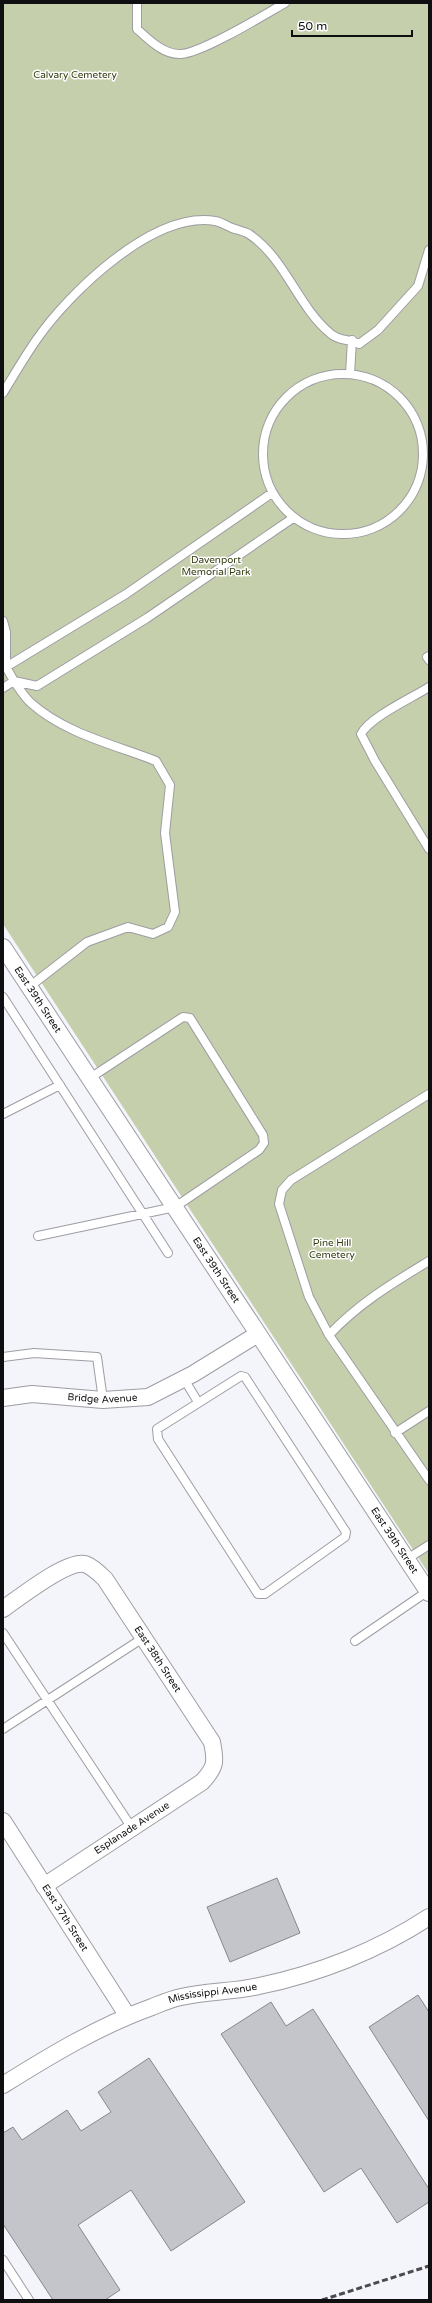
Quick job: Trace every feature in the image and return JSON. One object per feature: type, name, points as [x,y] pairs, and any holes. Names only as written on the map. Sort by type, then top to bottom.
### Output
[{"type":"street","name":"East 39th Street","points":[[3,947],[428,1592]]},
{"type":"street","name":"Bridge Avenue","points":[[3,1398],[32,1394],[103,1400],[148,1397],[184,1379],[258,1334]]},
{"type":"street","name":"East 38th Street","points":[[3,1609],[59,1571],[71,1566],[84,1564],[95,1570],[105,1579],[212,1742],[215,1765]]},
{"type":"street","name":"Esplanade Avenue","points":[[44,1886],[202,1782],[215,1765]]},
{"type":"street","name":"East 37th Street","points":[[3,1821],[127,2016]]},
{"type":"street","name":"Mississippi Avenue","points":[[3,2085],[50,2056],[127,2016],[180,1997],[258,1987],[309,1973],[371,1948],[411,1929],[429,1917]]},
{"type":"lane","points":[[137,3],[137,29],[157,47],[180,55],[192,52],[252,22],[285,3]]},
{"type":"lane","points":[[3,393],[38,338],[84,284],[128,249],[157,231],[192,222],[215,221],[248,234],[274,258],[312,316],[332,335],[339,339],[352,340],[359,344],[378,330],[418,286],[429,250]]},
{"type":"lane","points":[[350,374],[352,340]]},
{"type":"lane","points":[[350,374],[374,380],[397,395],[415,419],[423,446],[426,468],[413,494],[401,510],[374,529],[348,535],[315,530],[293,518],[272,493],[262,458],[264,433],[276,408],[296,388],[321,376],[350,374]]},
{"type":"lane","points":[[6,667],[126,594],[272,493]]},
{"type":"lane","points":[[3,688],[14,681],[37,686],[147,618],[293,518]]},
{"type":"lane","points":[[3,621],[6,632],[6,667],[14,681],[30,702],[48,715],[85,734],[156,761],[170,785],[165,833],[175,912],[168,926],[152,934],[128,927],[87,942],[29,986]]},
{"type":"lane","points":[[429,656],[427,657],[429,660]]},
{"type":"lane","points":[[429,687],[376,720],[364,729],[361,734],[375,761],[429,849]]},
{"type":"lane","points":[[3,997],[168,1253]]},
{"type":"lane","points":[[38,1236],[175,1207],[259,1150],[264,1143],[263,1135],[190,1018],[183,1017],[90,1078]]},
{"type":"lane","points":[[3,1114],[60,1084]]},
{"type":"lane","points":[[429,1094],[291,1180],[282,1190],[279,1204],[309,1297],[329,1335],[395,1433],[429,1480]]},
{"type":"lane","points":[[329,1335],[347,1316],[370,1297],[429,1260]]},
{"type":"lane","points":[[3,1357],[34,1353],[97,1357],[103,1400]]},
{"type":"lane","points":[[241,1376],[245,1377],[346,1532],[345,1537],[265,1594],[258,1594],[158,1439],[157,1429],[198,1402],[241,1376]]},
{"type":"lane","points":[[184,1379],[198,1402]]},
{"type":"lane","points":[[395,1433],[429,1411]]},
{"type":"lane","points":[[407,1559],[429,1545]]},
{"type":"lane","points":[[355,1641],[428,1592]]},
{"type":"lane","points":[[3,1633],[132,1828]]},
{"type":"lane","points":[[3,1729],[143,1638]]},
{"type":"lane","points":[[3,2260],[29,2300]]},
{"type":"green space","name":"Davenport Memorial Park","points":[[3,3],[429,3],[429,1574],[3,924]]},
{"type":"building","points":[[277,1878],[300,1933],[230,1962],[207,1907]]},
{"type":"building","points":[[418,1995],[429,2012],[429,2121],[369,2027]]},
{"type":"building","points":[[271,2002],[286,2026],[313,2009],[429,2189],[429,2202],[397,2223],[361,2168],[324,2192],[221,2034]]},
{"type":"building","points":[[149,2058],[245,2202],[171,2251],[131,2190],[78,2225],[120,2290],[105,2300],[53,2300],[3,2224],[3,2133],[13,2127],[22,2140],[67,2110],[81,2131],[111,2112],[98,2092]]},
{"type":"railway","points":[[322,2300],[429,2266]]},
{"type":"park label","name":"Calvary Cemetery","points":[[75,75]]},
{"type":"park label","name":"Pine Hill Cemetery","points":[[332,1248]]}]
